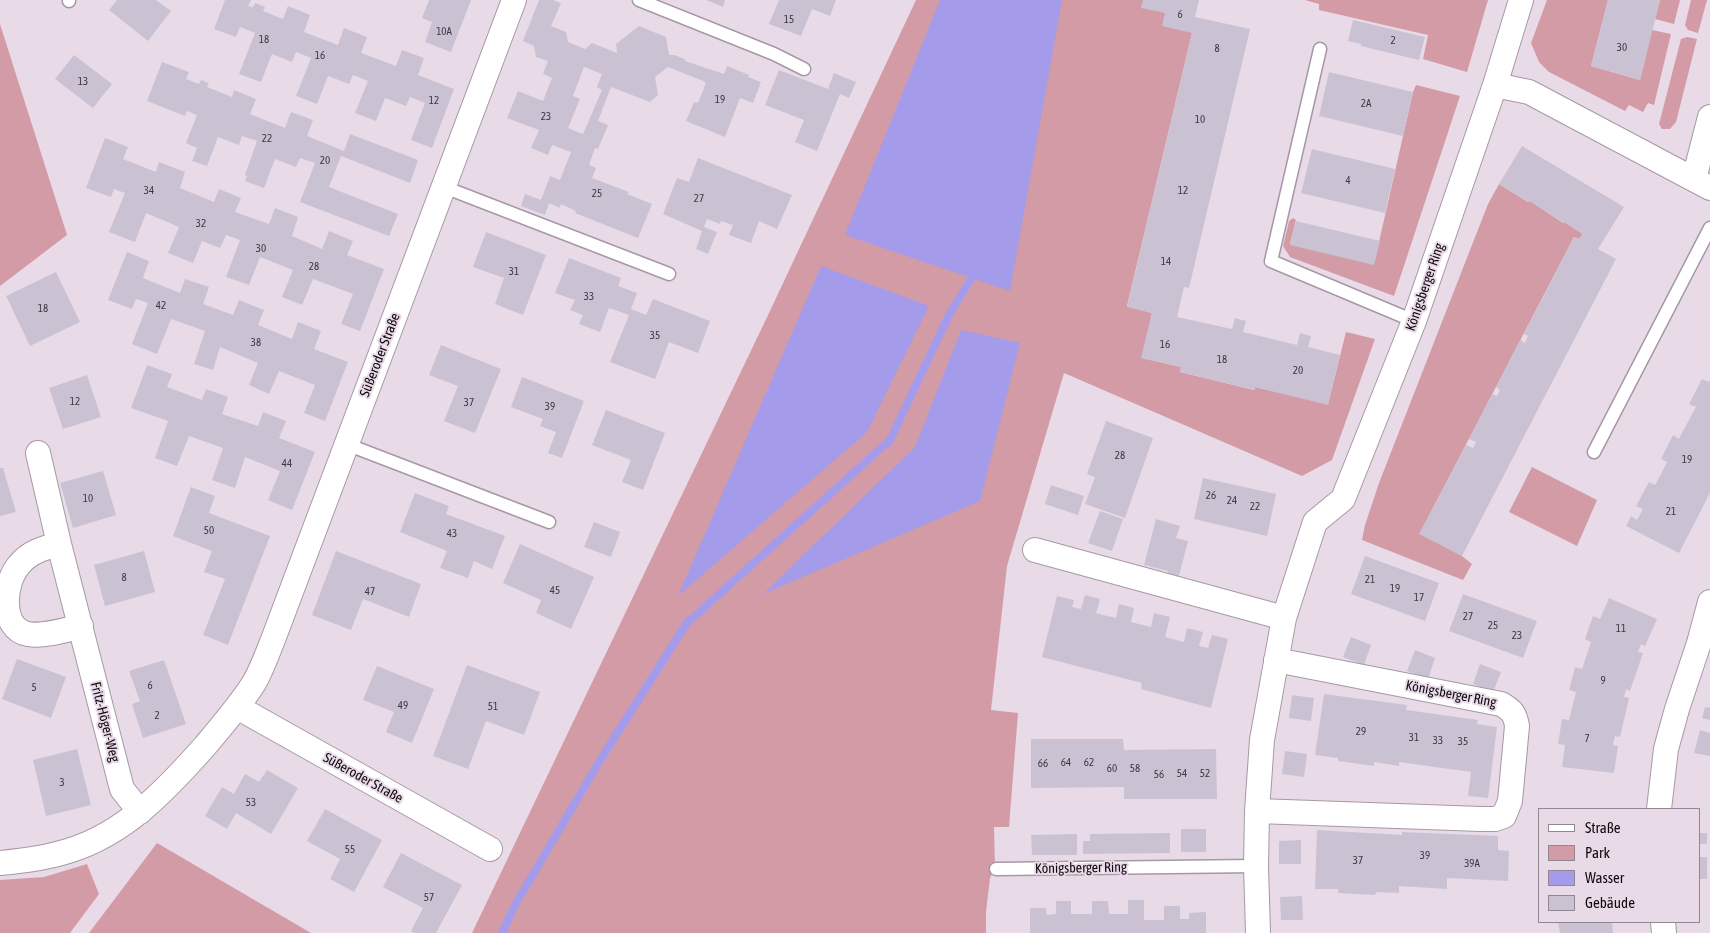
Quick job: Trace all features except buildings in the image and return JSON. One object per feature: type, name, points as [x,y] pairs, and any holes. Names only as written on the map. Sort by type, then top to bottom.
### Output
[{"type":"street","name":"Süßeroder Straße","points":[[0,863],[22,861],[68,851],[105,835],[140,812],[178,776],[237,706],[255,681],[274,637],[514,0]]},
{"type":"street","name":"Königsberger Ring","points":[[1258,933],[1257,811],[1262,740],[1284,618],[1315,522],[1343,499],[1414,321],[1495,85],[1521,0]]},
{"type":"street","points":[[1495,85],[1529,92],[1702,183],[1710,116]]},
{"type":"street","name":"Fritz-Höger-Weg","points":[[38,453],[59,544],[122,789],[140,812]]},
{"type":"street","points":[[59,544],[41,548],[19,564],[10,579],[5,599],[7,616],[16,630],[26,634],[35,635],[81,626]]},
{"type":"street","points":[[1035,550],[1284,618]]},
{"type":"street","points":[[1659,808],[1666,749],[1710,602]]},
{"type":"street","name":"Königsberger Ring","points":[[1257,811],[1495,819],[1504,816],[1510,801],[1517,726],[1515,714],[1509,708],[1502,704],[1276,660]]},
{"type":"street","name":"Süßeroder Straße","points":[[237,706],[490,849]]},
{"type":"lane","points":[[639,0],[774,54],[804,69]]},
{"type":"lane","points":[[1320,49],[1271,261],[1414,321]]},
{"type":"lane","points":[[444,187],[669,274]]},
{"type":"lane","points":[[1594,452],[1710,228]]},
{"type":"lane","points":[[346,444],[549,522]]},
{"type":"lane","name":"Königsberger Ring","points":[[996,870],[1256,866]]},
{"type":"green space","points":[[916,0],[1143,0],[1165,13],[1192,33],[1127,306],[1152,313],[1142,358],[1181,367],[1180,372],[1254,390],[1255,387],[1328,404],[1346,332],[1375,339],[1332,460],[1302,476],[1064,373],[1007,566],[991,710],[1018,713],[1009,827],[994,827],[995,868],[990,878],[986,912],[986,933],[472,933],[769,313]]},
{"type":"green space","points":[[1305,0],[1488,0],[1467,72],[1423,59],[1428,35],[1319,10],[1319,4]]},
{"type":"green space","points":[[1547,0],[1608,0],[1591,66],[1640,80],[1652,30],[1671,34],[1654,105],[1648,103],[1643,112],[1629,105],[1625,111],[1549,72],[1539,62],[1531,43]]},
{"type":"green space","points":[[1660,0],[1680,0],[1674,24],[1655,19]]},
{"type":"green space","points":[[1691,0],[1707,0],[1698,33],[1688,30],[1685,25]]},
{"type":"green space","points":[[0,24],[67,235],[0,286]]},
{"type":"green space","points":[[1687,37],[1697,39],[1676,122],[1670,129],[1662,129],[1659,124],[1681,39]]},
{"type":"green space","points":[[1416,85],[1460,96],[1394,296],[1290,257],[1283,246],[1289,221],[1293,218],[1296,220],[1290,244],[1374,264]]},
{"type":"green space","points":[[1499,184],[1583,234],[1579,239],[1574,237],[1420,533],[1462,556],[1472,564],[1463,580],[1362,540],[1379,483],[1488,204]]},
{"type":"green space","points":[[1532,467],[1597,500],[1577,546],[1509,512]]},
{"type":"green space","points":[[157,843],[311,933],[89,933]]},
{"type":"green space","points":[[87,864],[99,894],[70,933],[0,933],[0,880],[44,877]]},
{"type":"water","points":[[940,0],[1062,0],[1010,291],[845,235]]},
{"type":"water","points":[[821,266],[929,306],[867,432],[678,596]]},
{"type":"water","points":[[961,330],[1020,343],[980,501],[763,594],[915,447]]},
{"type":"waterway","points":[[502,933],[515,905],[599,762],[686,624],[890,440],[950,313],[971,279]]}]
